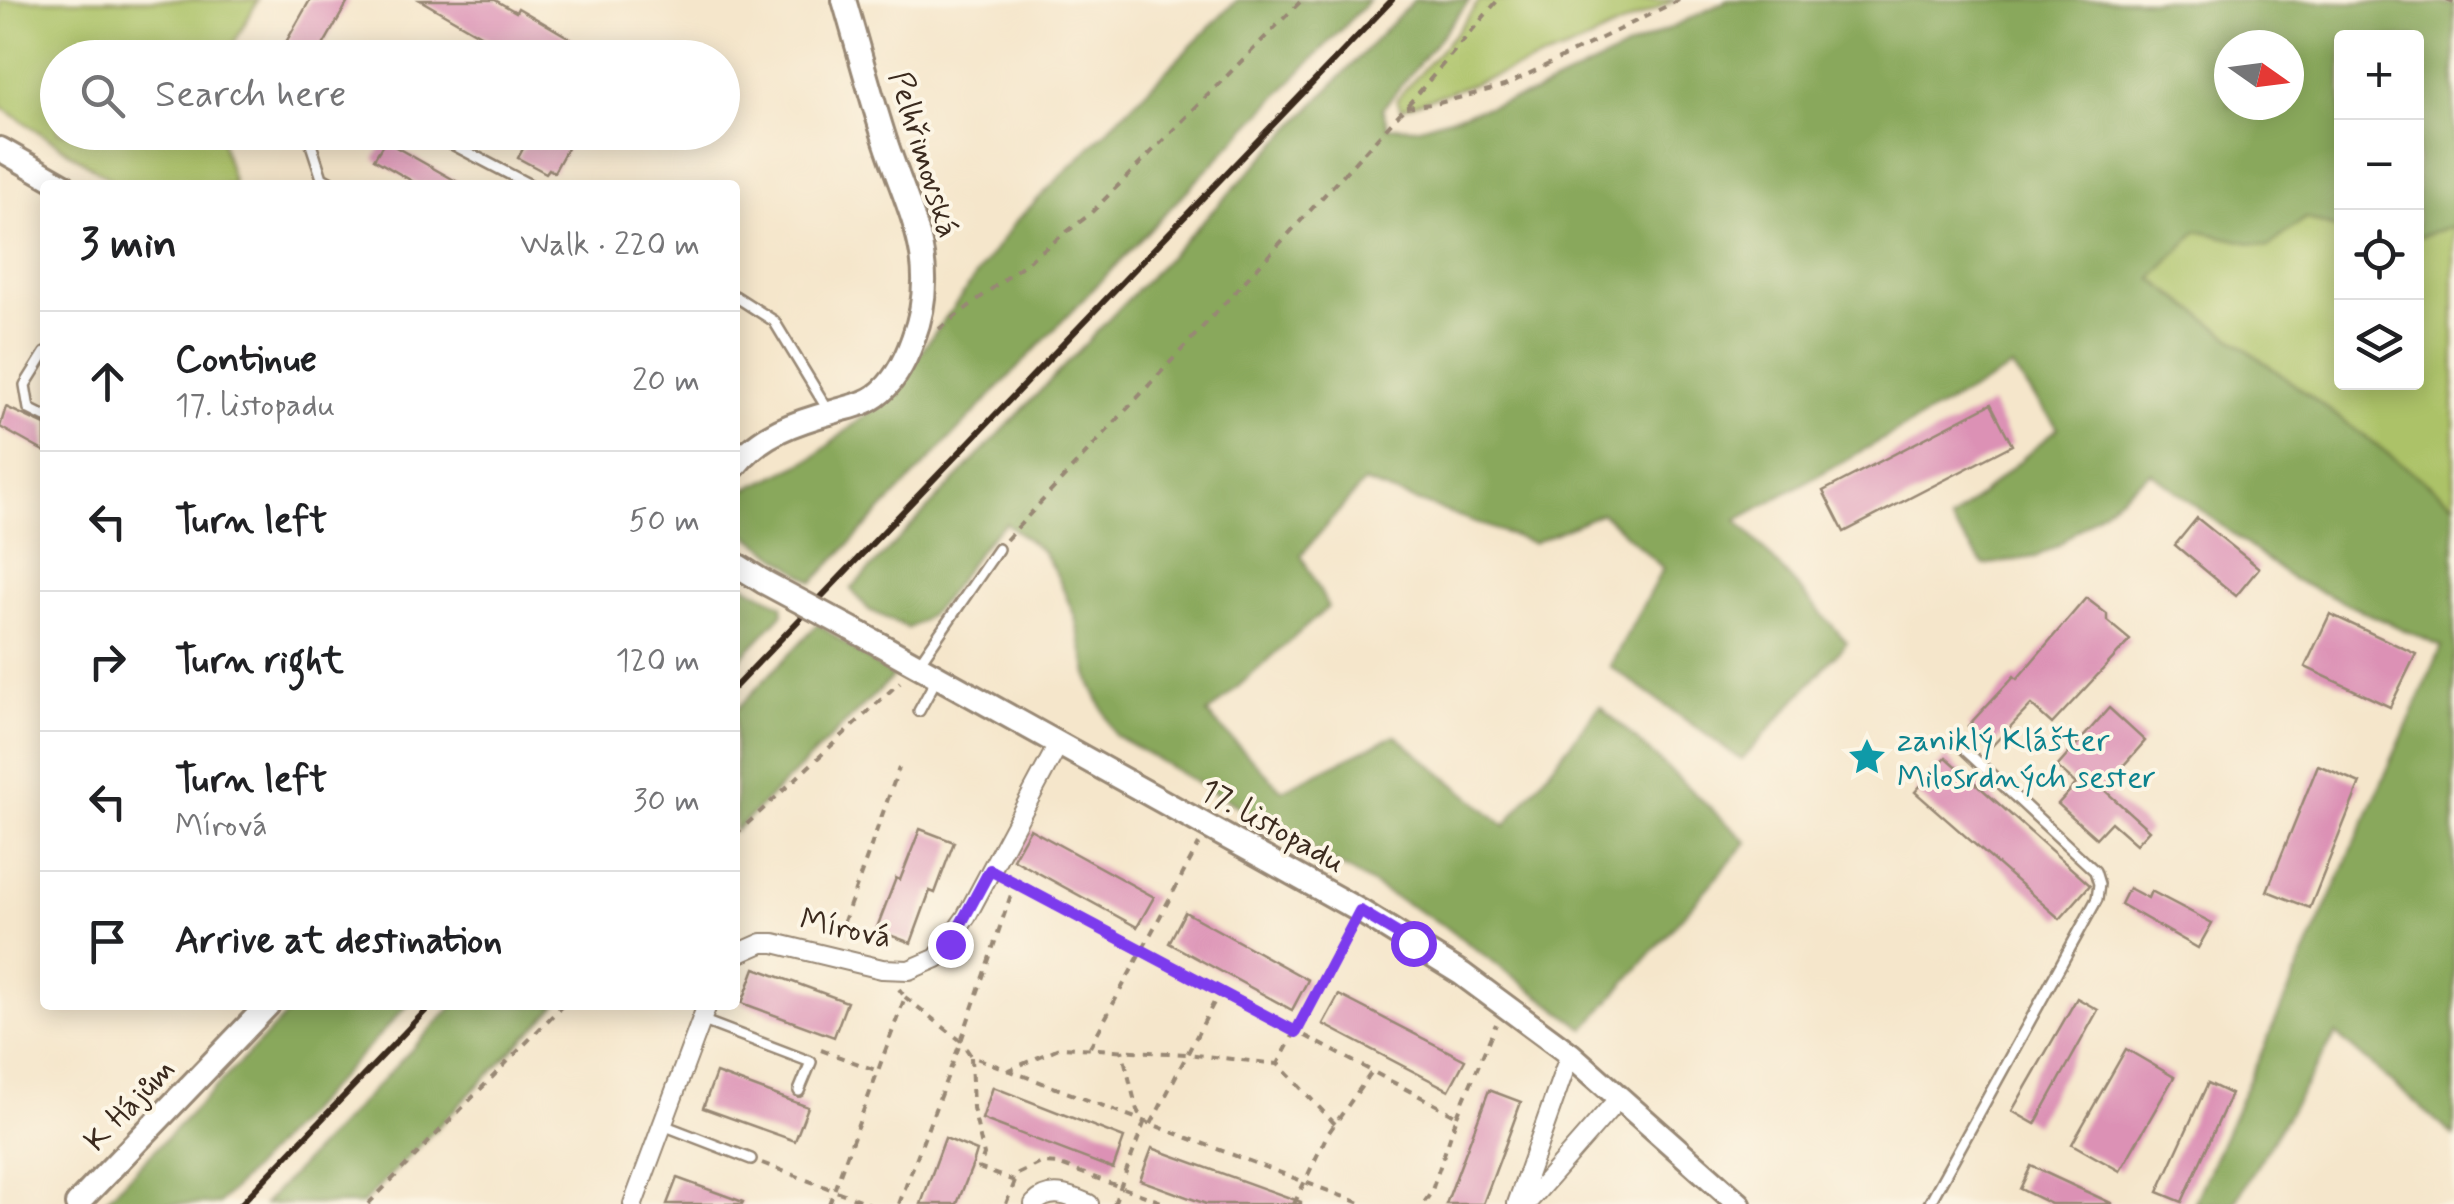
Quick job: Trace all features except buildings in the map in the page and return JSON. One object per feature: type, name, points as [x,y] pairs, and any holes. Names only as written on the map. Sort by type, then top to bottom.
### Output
[{"type":"street","name":"Pelhřimovská","points":[[740,461],[766,438],[791,424],[864,403],[879,394],[897,372],[916,331],[926,288],[916,226],[886,143],[844,0]]},
{"type":"street","points":[[0,149],[54,180]]},
{"type":"street","name":"17. listopadu","points":[[740,567],[1360,911],[1505,1004],[1570,1054],[1738,1204]]},
{"type":"street","name":"Mírová","points":[[740,953],[762,943],[774,943],[882,969],[909,970],[937,958],[958,930],[1060,743]]},
{"type":"street","name":"K Hájům","points":[[78,1204],[263,1010]]},
{"type":"street","points":[[633,1204],[704,1013]]},
{"type":"street","points":[[1517,1204],[1570,1054]]},
{"type":"street","points":[[1526,1204],[1619,1098]]},
{"type":"street","points":[[1034,1204],[1049,1194],[1062,1194],[1089,1204]]},
{"type":"lane","points":[[313,150],[326,180]]},
{"type":"lane","points":[[463,150],[520,180]]},
{"type":"lane","points":[[740,299],[774,321],[830,412]]},
{"type":"lane","points":[[40,361],[25,385],[29,408],[40,415]]},
{"type":"lane","points":[[919,711],[928,671],[998,549]]},
{"type":"lane","points":[[1929,1204],[2097,898],[2099,884],[2096,872],[1965,750]]},
{"type":"lane","points":[[704,1013],[811,1062],[800,1092]]},
{"type":"lane","points":[[663,1125],[751,1158]]},
{"type":"path","points":[[938,330],[1089,215],[1302,0]]},
{"type":"path","points":[[998,549],[1406,107],[1498,0]]},
{"type":"path","points":[[1406,107],[1439,103],[1504,86],[1679,0]]},
{"type":"path","points":[[2446,0],[2454,3]]},
{"type":"path","points":[[740,831],[928,671]]},
{"type":"path","points":[[832,956],[899,768]]},
{"type":"path","points":[[1088,1048],[1209,827]]},
{"type":"path","points":[[990,870],[1457,1116]]},
{"type":"path","points":[[899,1204],[1015,883]]},
{"type":"path","points":[[1278,1064],[1360,911]]},
{"type":"path","points":[[882,969],[905,997],[961,1040],[971,1056],[974,1108],[984,1155],[980,1168],[1014,1181]]},
{"type":"path","points":[[1114,1204],[1147,1124],[1220,991]]},
{"type":"path","points":[[829,1204],[905,997]]},
{"type":"path","points":[[1423,1204],[1432,1194],[1457,1116],[1505,1004]]},
{"type":"path","points":[[368,1204],[558,1010]]},
{"type":"path","points":[[1007,1071],[1060,1047],[1278,1064],[1335,1124]]},
{"type":"path","points":[[1122,1050],[1137,1110],[1147,1124]]},
{"type":"path","points":[[971,1056],[1363,1204]]},
{"type":"path","points":[[1294,1204],[1302,1181],[1335,1124],[1371,1073]]},
{"type":"path","points":[[751,1158],[870,1204]]},
{"type":"path","points":[[1006,1204],[1014,1181],[1028,1167],[1041,1163],[1078,1170],[1167,1204]]},
{"type":"green space","points":[[0,0],[258,0],[236,40],[40,40],[40,133],[0,106]]},
{"type":"green space","points":[[1237,0],[1369,0],[813,582],[740,530],[745,490],[813,458],[889,396],[1015,222]]},
{"type":"green space","points":[[1414,0],[1470,0],[1382,109],[1388,127],[1416,128],[1535,93],[1728,0],[2454,4],[2454,226],[2424,235],[2424,30],[2334,30],[2334,228],[2306,218],[2268,247],[2197,231],[2152,279],[2454,503],[2454,1136],[2336,1034],[2234,1204],[2194,1204],[2442,647],[2292,579],[2151,472],[2057,546],[2035,557],[1984,565],[1950,521],[2058,428],[2012,368],[1737,520],[1847,642],[1742,760],[1610,666],[1663,568],[1602,513],[1533,543],[1364,482],[1301,555],[1328,607],[1207,714],[1282,790],[1395,735],[1505,826],[1600,706],[1747,842],[1585,1029],[1446,927],[1115,735],[1090,682],[1075,617],[1057,575],[1043,552],[1006,523],[922,620],[908,628],[869,610],[851,589]]},
{"type":"green space","points":[[1480,0],[1675,0],[1568,50],[1401,109],[1397,100],[1400,95]]},
{"type":"green space","points":[[66,150],[224,150],[233,180],[111,180]]},
{"type":"green space","points":[[2306,218],[2334,228],[2334,390],[2424,390],[2424,235],[2454,226],[2454,503],[2152,279],[2197,231],[2268,246]]},
{"type":"green space","points":[[740,583],[782,605],[783,613],[740,659]]},
{"type":"green space","points":[[818,624],[893,677],[740,826],[740,706]]},
{"type":"green space","points":[[291,1010],[403,1010],[219,1204],[102,1204]]},
{"type":"green space","points":[[449,1010],[552,1010],[362,1204],[264,1204]]},
{"type":"railway","points":[[740,682],[1392,0]]},
{"type":"railway","points":[[241,1204],[426,1010]]},
{"type":"place","name":"zaniklý Klášter Milosrdných sester","points":[[1867,757]]},
{"type":"route","points":[[950,944],[990,870],[1296,1032],[1360,911],[1413,943]]}]
